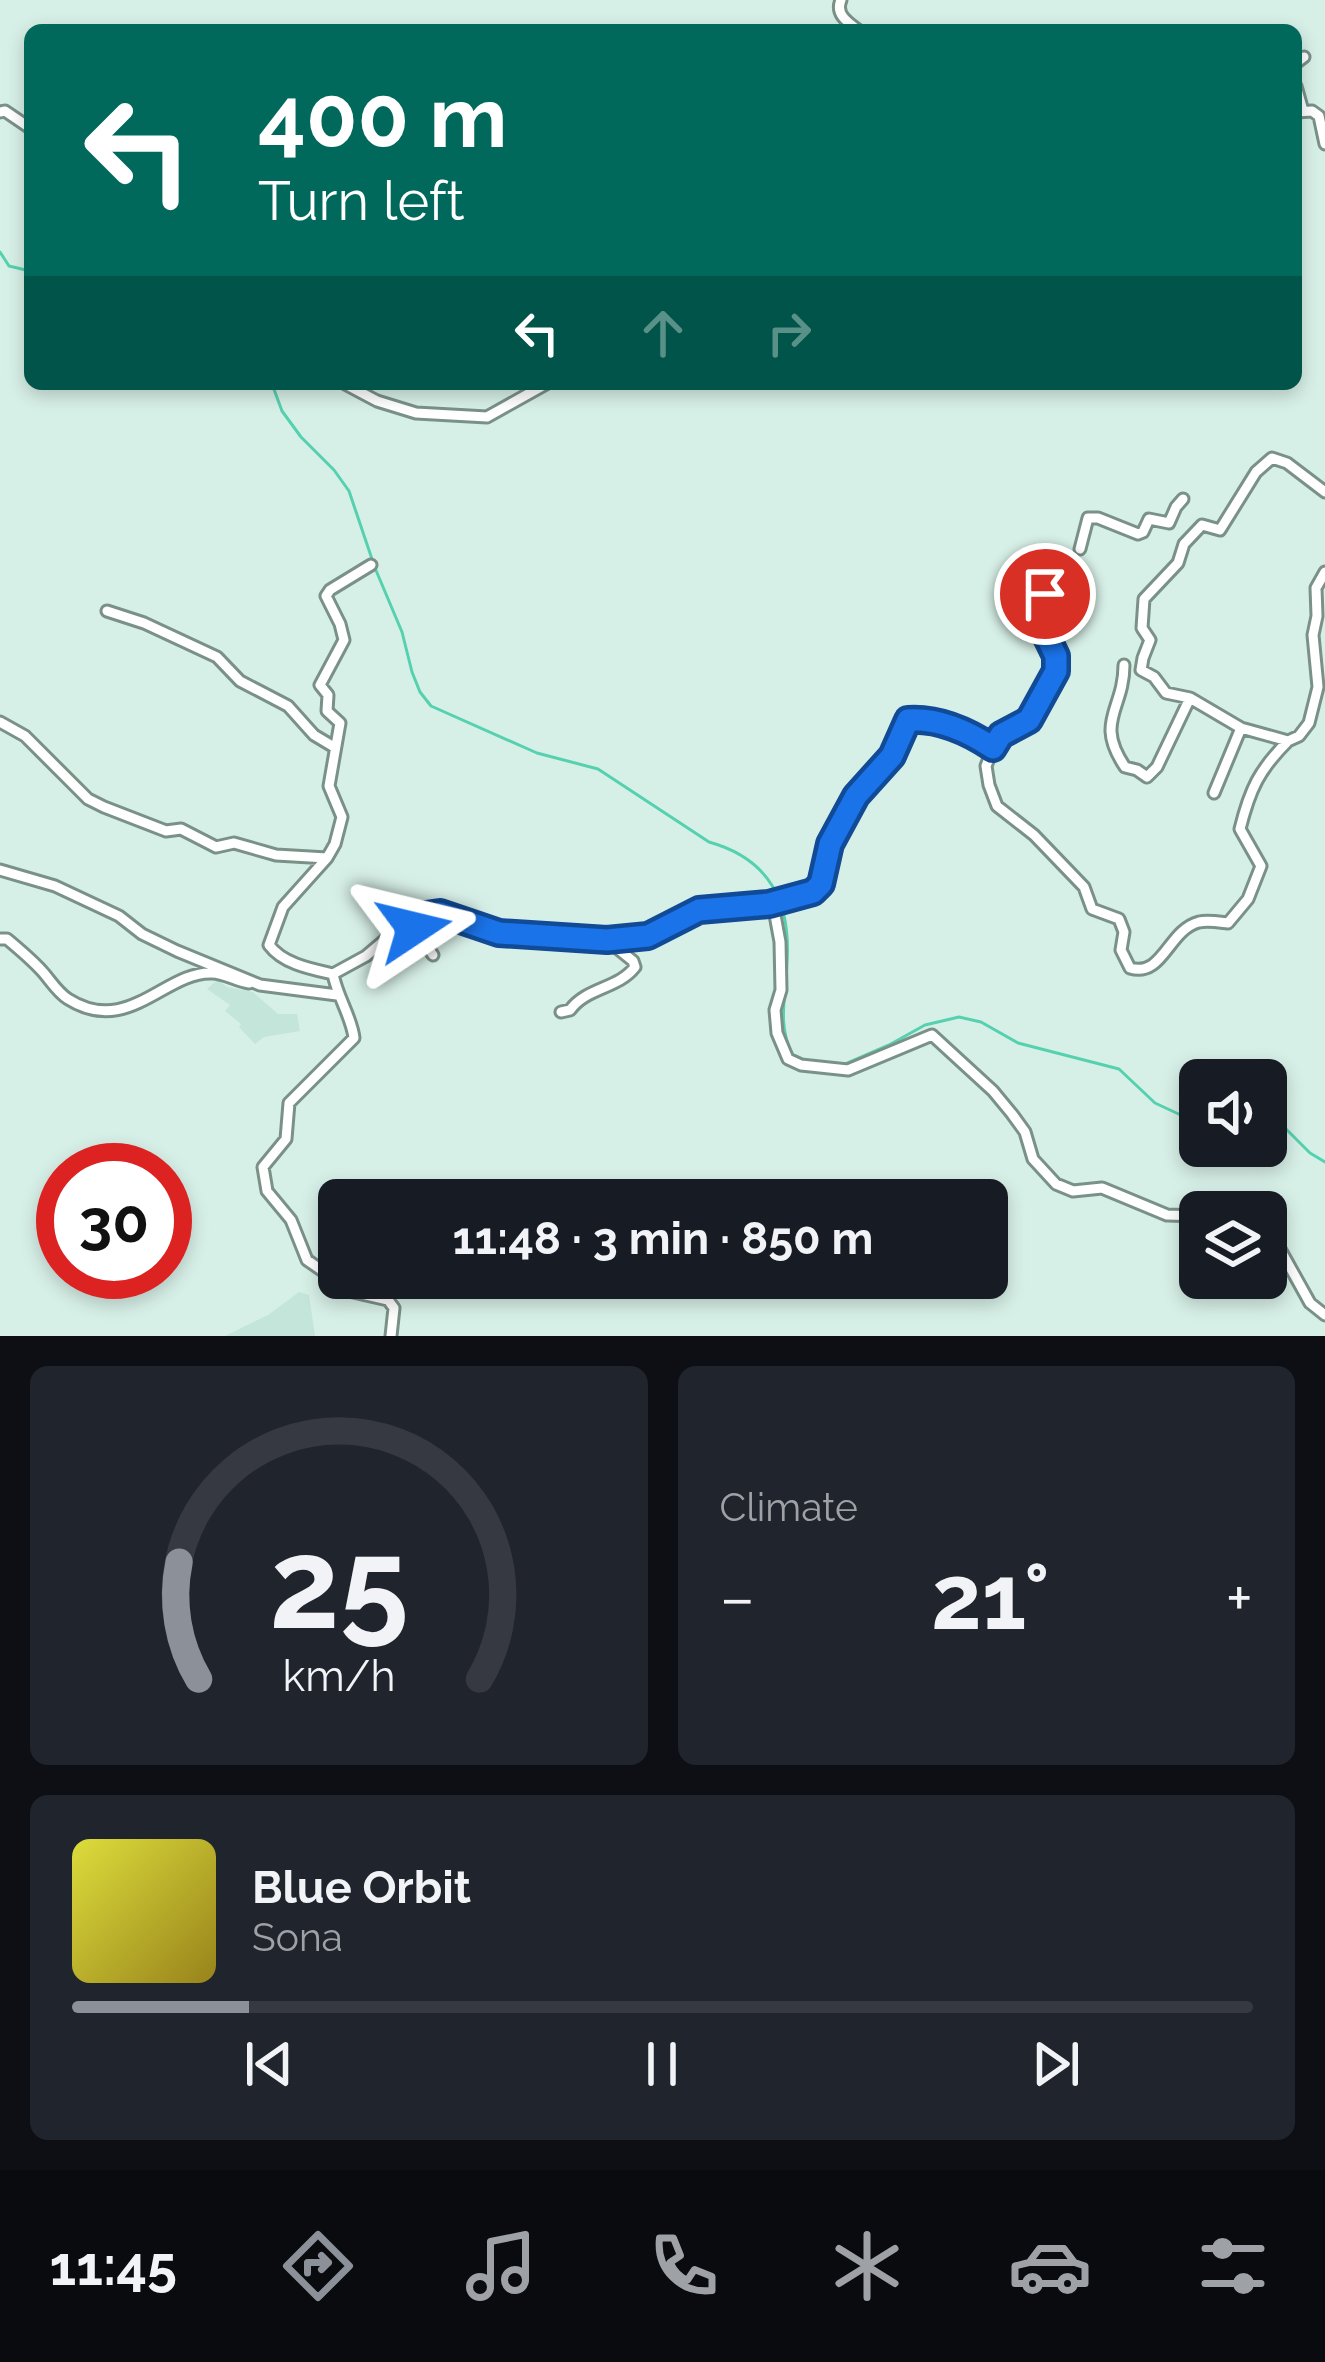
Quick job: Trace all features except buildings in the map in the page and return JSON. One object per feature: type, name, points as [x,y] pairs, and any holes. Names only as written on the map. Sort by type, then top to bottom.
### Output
[{"type":"street","points":[[842,0],[839,13],[851,24]]},
{"type":"street","points":[[1302,111],[1319,116],[1325,143]]},
{"type":"street","points":[[356,390],[416,413],[487,417],[535,390]]},
{"type":"street","points":[[1288,740],[1241,728],[1190,698],[1166,693],[1142,670],[1150,640],[1142,628],[1144,599],[1178,563],[1184,544],[1202,525],[1220,530],[1256,472],[1272,458],[1325,493]]},
{"type":"street","points":[[1080,549],[1088,518],[1138,534],[1149,519],[1169,523],[1184,499]]},
{"type":"street","points":[[371,566],[326,596],[344,640],[320,685],[328,695],[327,711],[340,723],[329,787],[342,817],[335,844],[284,907],[269,945],[273,952],[302,967],[333,974],[367,956],[412,917],[440,913],[499,933],[607,940],[648,936],[699,910],[755,905],[813,892],[821,884],[830,844],[856,796],[892,756],[908,720],[970,732],[993,748]]},
{"type":"street","points":[[1045,594],[1050,613],[1042,627],[1056,656],[1056,671],[1029,720],[1001,735],[986,766],[997,806],[1084,887],[1093,909],[1120,919],[1121,950],[1130,968],[1142,972],[1152,968],[1187,927],[1202,921],[1228,923],[1248,899],[1261,866],[1240,829],[1263,766],[1309,723],[1322,686],[1313,635],[1316,588],[1325,572]]},
{"type":"street","points":[[107,611],[217,657],[240,680],[287,706],[314,735],[334,747]]},
{"type":"street","points":[[1124,665],[1110,723],[1111,741],[1125,767],[1151,775],[1190,698]]},
{"type":"street","points":[[0,722],[25,736],[88,799],[104,807],[166,831],[181,829],[216,847],[234,843],[277,855],[327,858]]},
{"type":"street","points":[[1214,794],[1241,728]]},
{"type":"street","points":[[0,870],[55,886],[177,951],[260,985]]},
{"type":"street","points":[[755,905],[776,915],[781,991],[775,1010],[777,1033],[788,1059],[848,1070],[932,1035],[993,1091],[1025,1132],[1033,1159],[1056,1184],[1073,1191],[1102,1188],[1167,1215],[1179,1215]]},
{"type":"street","points":[[412,917],[433,955]]},
{"type":"street","points":[[0,939],[8,939],[60,993],[92,1010],[144,1002],[188,978],[210,973],[337,995]]},
{"type":"street","points":[[561,1012],[588,993],[630,975],[635,967],[632,961],[607,940]]},
{"type":"street","points":[[333,974],[354,1038],[289,1102],[286,1139],[263,1167],[266,1191],[291,1220],[307,1260],[353,1292],[388,1300],[394,1308],[391,1336]]},
{"type":"street","points":[[1287,1262],[1310,1303],[1325,1315]]},
{"type":"shaded area","points":[[217,980],[253,992],[278,1014],[297,1014],[300,1031],[264,1037],[255,1044],[225,1011],[230,1005],[207,989]]},
{"type":"shaded area","points":[[299,1292],[309,1295],[315,1336],[225,1336],[268,1315]]},
{"type":"waterway","points":[[0,252],[9,266],[24,270]]},
{"type":"waterway","points":[[274,390],[282,411],[301,437],[349,491],[402,632],[412,672],[431,706],[537,753],[598,769],[762,872],[785,921],[787,1043],[792,1054],[807,1061]]},
{"type":"waterway","points":[[828,1063],[843,1065],[925,1025],[959,1017],[981,1022],[1018,1043],[1119,1069],[1155,1103],[1179,1114]]},
{"type":"waterway","points":[[1287,1130],[1325,1162]]},
{"type":"route","points":[[414,928],[412,917],[440,913],[499,933],[607,940],[648,936],[699,910],[769,904],[813,892],[821,884],[830,844],[856,796],[892,756],[904,723],[918,719],[970,732],[993,748],[1001,735],[1029,720],[1056,671],[1056,656],[1042,627],[1050,613],[1045,594]]}]
